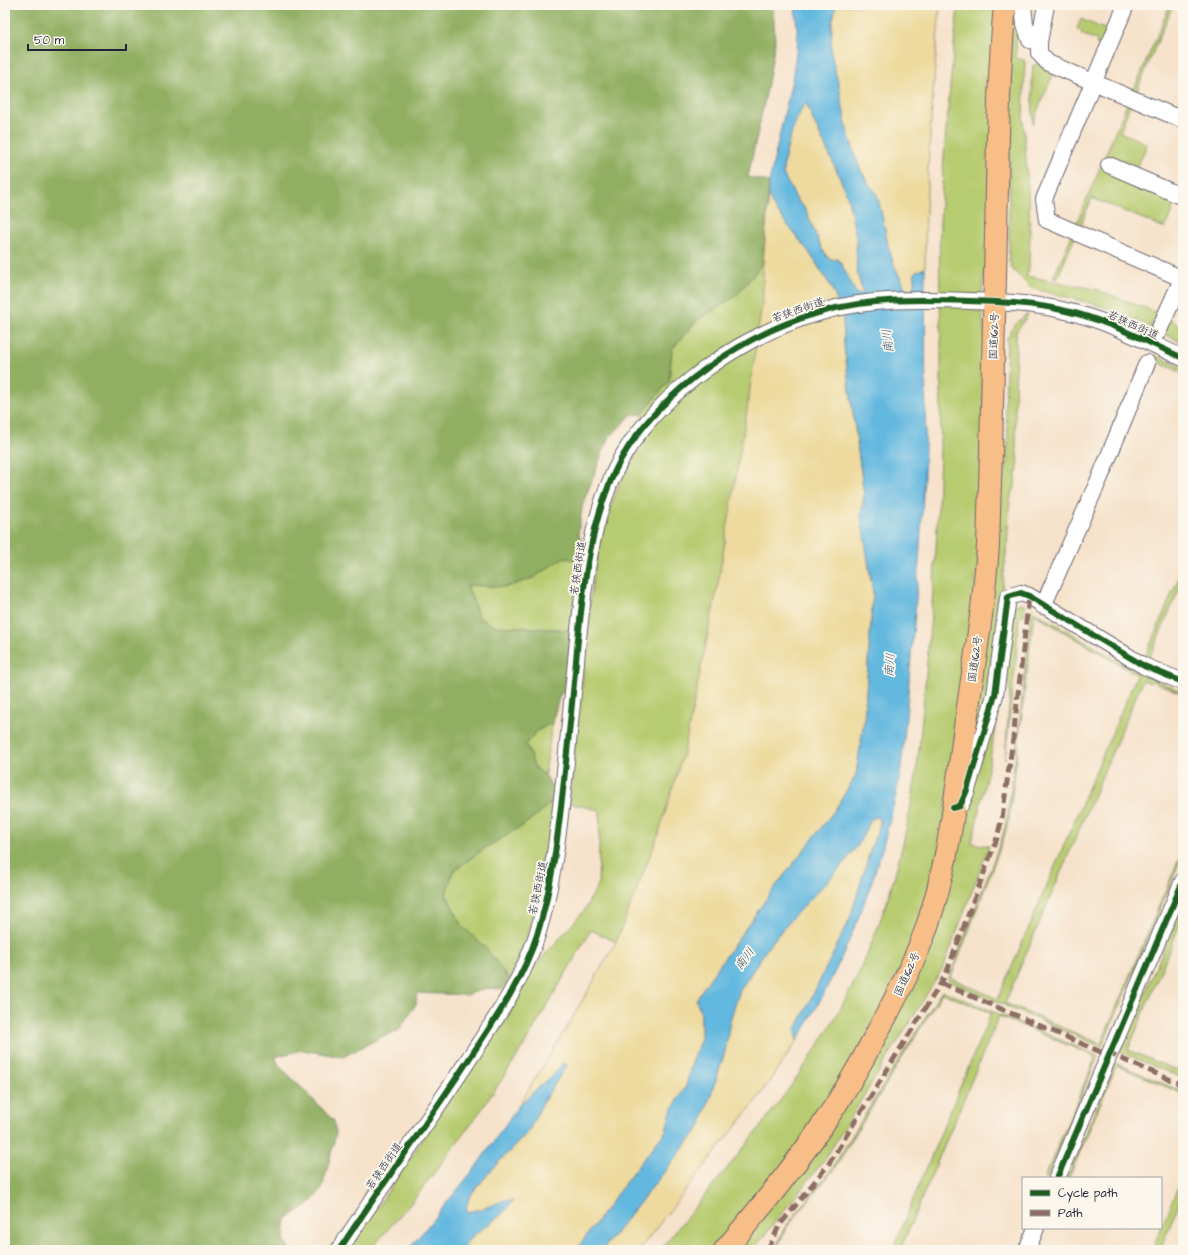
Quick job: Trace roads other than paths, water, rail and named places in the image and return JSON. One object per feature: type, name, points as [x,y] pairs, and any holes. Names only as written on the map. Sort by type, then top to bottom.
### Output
[{"type":"highway","name":"国道162号","points":[[725,1250],[773,1192],[816,1134],[862,1062],[897,996],[923,938],[933,908],[946,853],[976,651],[988,546],[989,302],[1005,5]]},
{"type":"street","points":[[1023,5],[1025,24],[1030,40],[1039,42]]},
{"type":"street","points":[[1046,5],[1039,42],[1039,53],[1048,63],[1183,120]]},
{"type":"street","points":[[1126,5],[1044,200],[1047,220],[1183,278],[1158,332]]},
{"type":"street","points":[[1109,165],[1183,197]]},
{"type":"street","name":"若狭西街道","points":[[339,1250],[482,1039],[521,974],[536,938],[552,879],[559,830],[587,564],[595,527],[608,488],[623,456],[647,422],[700,373],[732,350],[756,337],[819,312],[858,305],[927,299],[1035,305],[1077,313],[1108,324],[1183,358]]},
{"type":"street","points":[[1043,606],[1101,475],[1147,362]]},
{"type":"street","points":[[953,808],[960,806],[967,790],[995,695],[1008,597],[1020,593],[1029,596],[1043,606],[1144,666],[1183,682]]},
{"type":"street","points":[[1057,1177],[1183,881]]},
{"type":"street","points":[[1027,1250],[1036,1229]]},
{"type":"water","name":"南川","points":[[795,5],[836,5],[832,24],[831,53],[847,130],[859,167],[868,183],[876,193],[894,265],[906,290],[911,290],[914,285],[915,272],[925,268],[926,398],[923,494],[907,710],[898,784],[878,862],[856,924],[829,983],[797,1041],[796,1029],[850,919],[871,848],[880,824],[880,819],[876,817],[871,819],[858,845],[841,867],[789,921],[768,947],[740,990],[730,1020],[725,1052],[700,1127],[602,1250],[576,1250],[634,1171],[666,1131],[671,1112],[686,1086],[693,1059],[701,1038],[701,1014],[696,1000],[772,891],[835,810],[856,775],[864,721],[873,592],[861,515],[864,495],[844,346],[843,317],[832,288],[809,252],[772,205],[769,196],[769,182],[792,80],[798,40]],"holes":[[[806,102],[848,198],[856,237],[857,272],[863,293],[860,295],[856,293],[841,263],[837,259],[832,260],[827,257],[821,247],[807,213],[803,206],[798,202],[783,174],[790,136]]]},
{"type":"water","points":[[563,1063],[567,1065],[543,1102],[528,1132],[493,1168],[472,1193],[466,1206],[468,1212],[485,1208],[505,1200],[513,1201],[503,1213],[469,1239],[462,1250],[408,1250],[476,1167],[519,1105],[554,1074]]},
{"type":"water","points":[[517,1245],[525,1250],[499,1250]]}]
